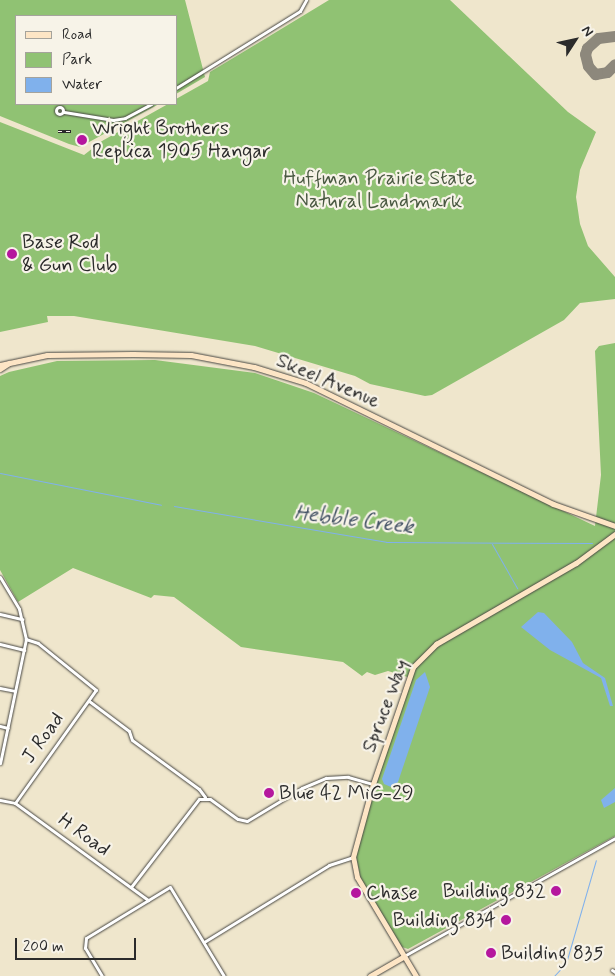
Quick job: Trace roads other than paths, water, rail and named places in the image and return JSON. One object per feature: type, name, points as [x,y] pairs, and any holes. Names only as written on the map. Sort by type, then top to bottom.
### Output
[{"type":"street","points":[[178,87],[300,10],[306,0]]},
{"type":"street","points":[[64,112],[113,120],[132,115],[149,105]]},
{"type":"street","name":"Skeel Avenue","points":[[0,365],[47,355],[142,354],[191,356],[254,367],[306,383],[553,504],[615,526]]},
{"type":"street","name":"Skeel Avenue","points":[[0,369],[9,363]]},
{"type":"street","name":"Spruce Way","points":[[353,857],[373,784],[413,667],[421,656],[436,644],[576,563],[615,534]]},
{"type":"street","points":[[0,577],[22,620],[26,639],[0,763]]},
{"type":"street","points":[[0,614],[22,620]]},
{"type":"street","name":"J Road","points":[[14,803],[96,690],[38,643],[26,639]]},
{"type":"street","points":[[0,644],[24,650]]},
{"type":"street","points":[[0,688],[15,691]]},
{"type":"street","points":[[89,701],[129,731],[132,740],[199,789],[204,797],[238,819],[247,821],[302,788],[326,778],[348,778],[373,784]]},
{"type":"street","points":[[0,726],[8,728]]},
{"type":"street","points":[[131,887],[194,801],[204,797]]},
{"type":"street","name":"H Road","points":[[0,800],[14,803],[148,900]]},
{"type":"street","points":[[370,976],[615,838]]},
{"type":"street","points":[[204,942],[329,865],[353,857],[357,877],[416,976]]},
{"type":"street","points":[[102,976],[85,948],[84,940],[170,887],[224,976]]},
{"type":"water","points":[[538,612],[544,613],[572,642],[583,663],[605,678],[613,706],[610,706],[601,678],[550,650],[521,627]]},
{"type":"water","points":[[425,672],[430,687],[398,782],[391,787],[384,784],[382,779],[416,680]]},
{"type":"water","points":[[615,788],[615,802],[604,808],[601,800]]},
{"type":"waterway","name":"Hebble Creek","points":[[0,473],[161,505]]},
{"type":"waterway","name":"Hebble Creek","points":[[174,506],[386,542],[592,543]]},
{"type":"waterway","points":[[492,544],[517,588]]},
{"type":"waterway","points":[[554,976],[566,963],[596,860]]},
{"type":"railway","points":[[58,131],[71,131]]},
{"type":"place","name":"Wright Brothers Replica 1905 Hangar","points":[[82,140]]},
{"type":"place","name":"Base Rod & Gun Club","points":[[12,254]]},
{"type":"place","name":"Blue 42 MiG-29","points":[[269,793]]},
{"type":"place","name":"Building 832","points":[[556,891]]},
{"type":"place","name":"Chase","points":[[356,893]]},
{"type":"place","name":"Building 834","points":[[506,920]]},
{"type":"place","name":"Building 835","points":[[491,953]]},
{"type":"park label","name":"Huffman Prairie State Natural Landmark","points":[[379,190]]}]
